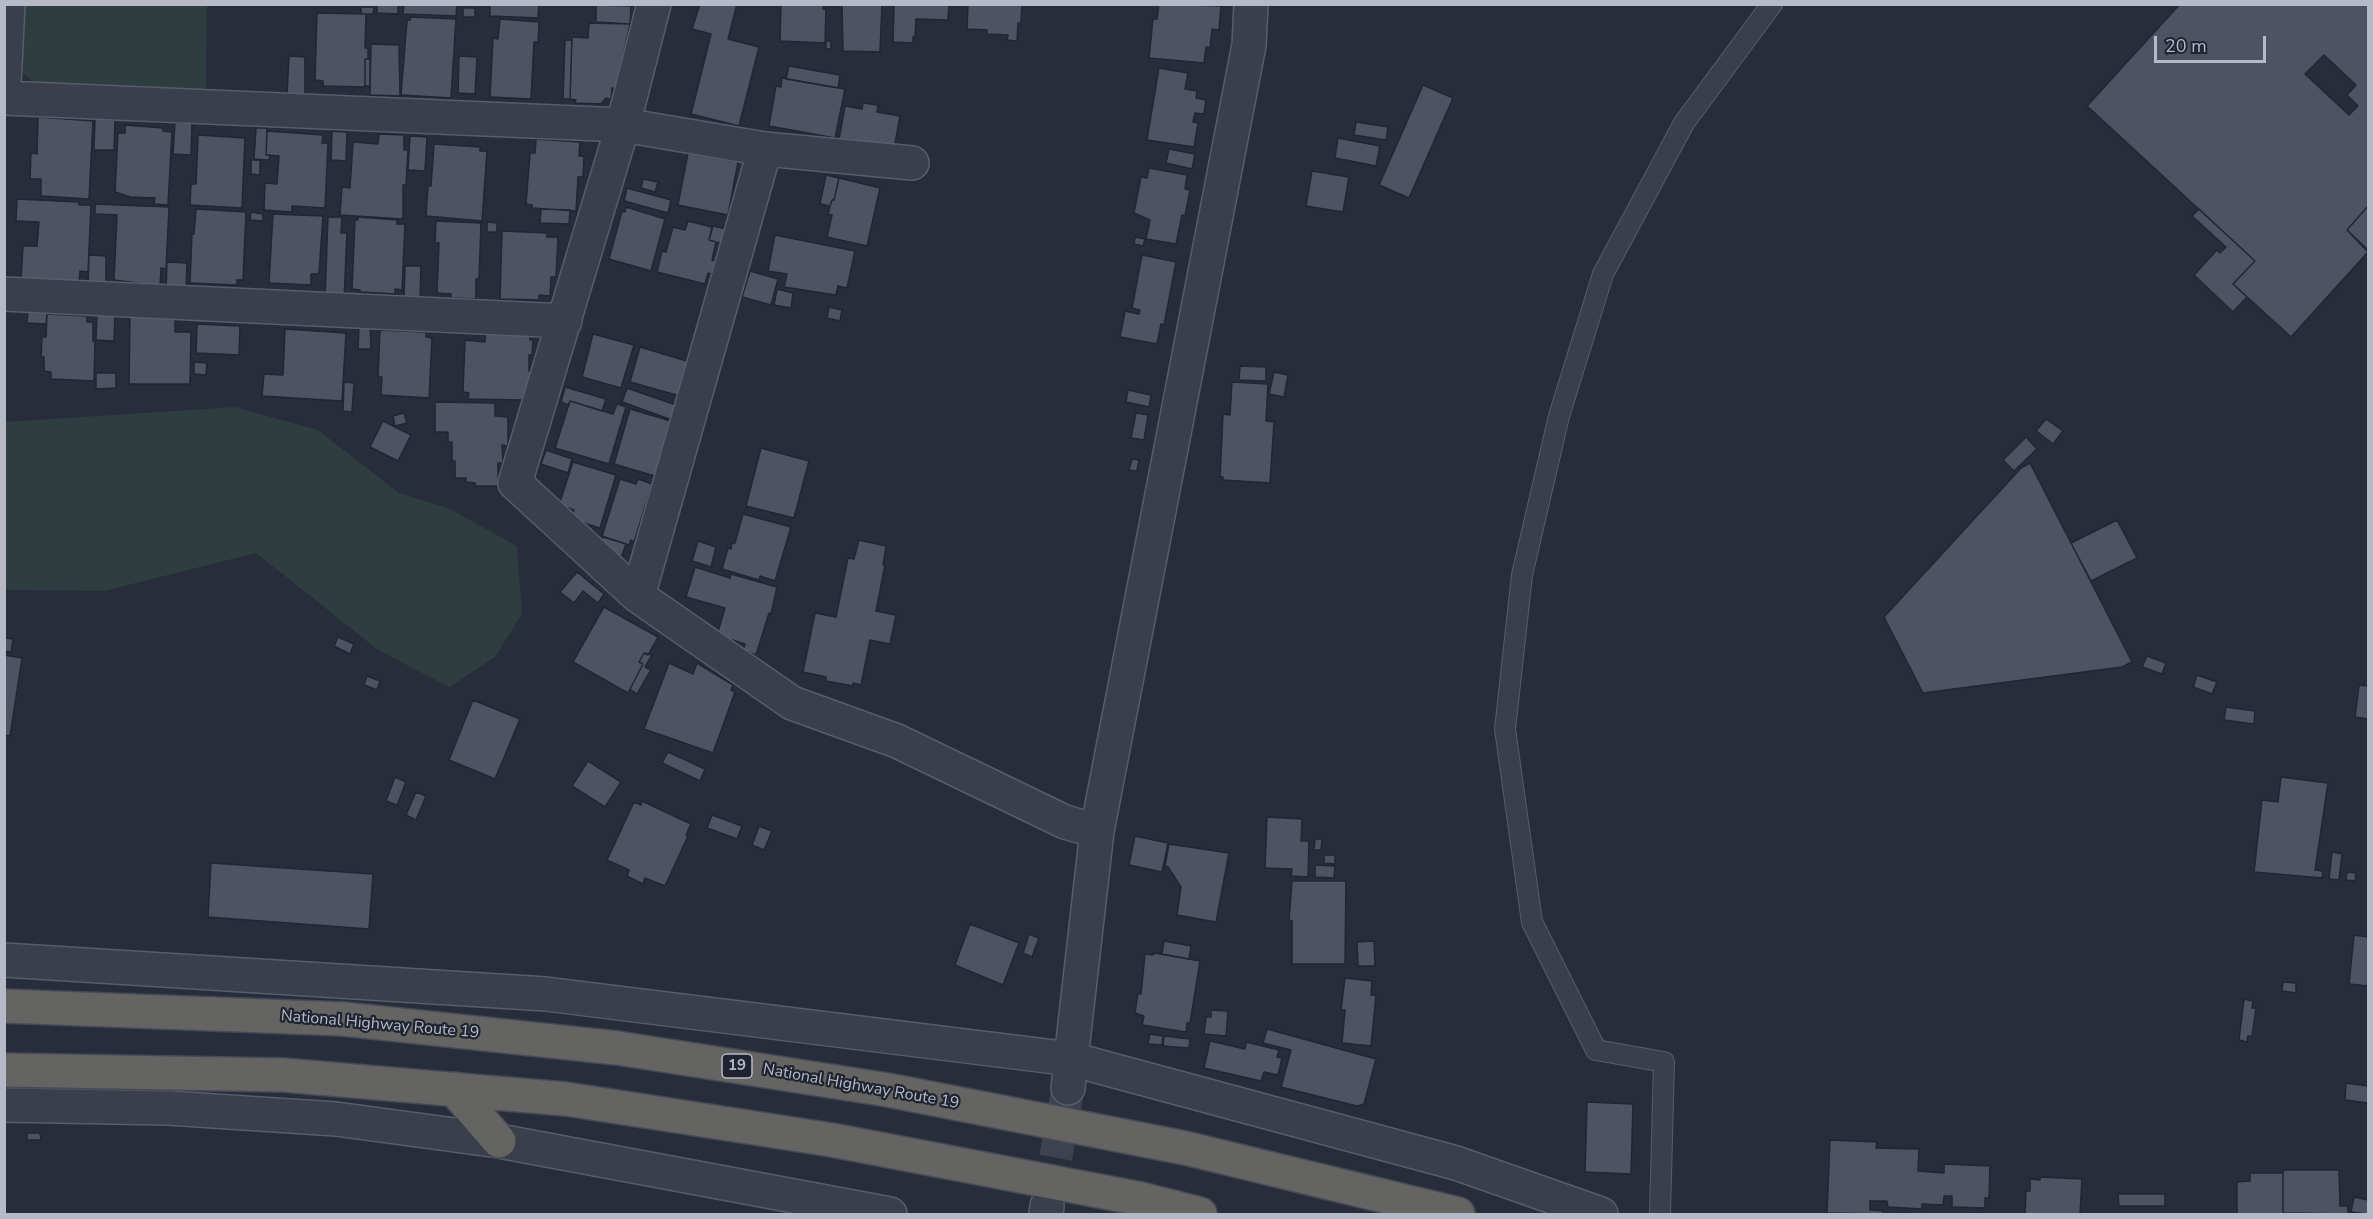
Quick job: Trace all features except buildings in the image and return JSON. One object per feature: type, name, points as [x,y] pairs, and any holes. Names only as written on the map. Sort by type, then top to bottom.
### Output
[{"type":"highway","name":"National Highway Route 19","points":[[4,1006],[343,1019],[617,1048],[888,1089],[1185,1148],[1458,1215]]},
{"type":"highway","points":[[4,1070],[283,1075],[566,1099],[832,1140],[1140,1199],[1200,1215]]},
{"type":"highway","points":[[454,1089],[499,1140]]},
{"type":"street","points":[[4,85],[8,4]]},
{"type":"street","points":[[654,4],[623,125],[514,483],[638,596],[792,703],[897,741],[1065,822],[1097,831]]},
{"type":"street","points":[[1070,1074],[1097,831],[1249,45],[1251,4]]},
{"type":"street","points":[[4,98],[623,125],[765,149],[912,163]]},
{"type":"street","points":[[638,596],[765,149]]},
{"type":"street","points":[[4,294],[565,321]]},
{"type":"street","points":[[4,960],[546,994],[1070,1074],[1456,1163],[1601,1215]]},
{"type":"street","points":[[4,1105],[168,1108],[336,1119],[499,1140],[890,1215]]},
{"type":"lane","points":[[1659,1215],[1664,1062],[1596,1050],[1532,922],[1505,729],[1522,574],[1559,416],[1604,274],[1684,123],[1772,4]]},
{"type":"shaded area","points":[[24,5],[207,5],[206,90],[34,82],[22,72]]},
{"type":"shaded area","points":[[235,407],[318,430],[399,493],[448,508],[517,546],[522,614],[495,657],[449,687],[378,650],[256,553],[104,591],[5,590],[5,422]]},
{"type":"tunnel","points":[[1047,1206],[1068,1088]]}]
